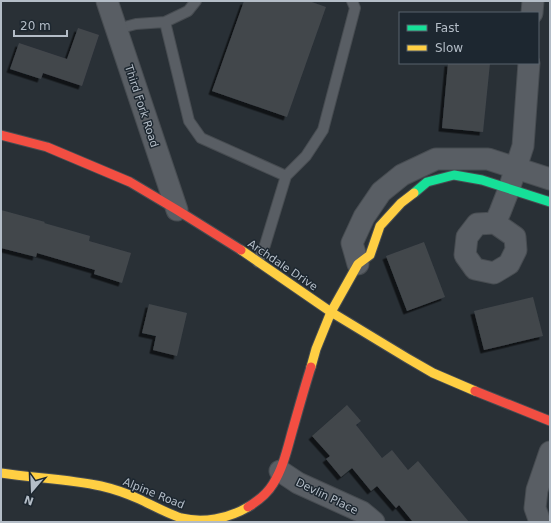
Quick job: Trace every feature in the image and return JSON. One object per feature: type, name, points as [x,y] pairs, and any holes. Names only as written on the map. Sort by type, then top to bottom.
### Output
[{"type":"street","name":"Third Fork Road","points":[[107,1],[177,210]]},
{"type":"street","points":[[532,12],[533,1]]},
{"type":"street","points":[[495,223],[509,189],[523,146],[528,64]]},
{"type":"street","name":"Archdale Drive","points":[[1,135],[47,147],[130,182],[258,262],[332,312],[433,373],[498,401],[550,421]]},
{"type":"street","points":[[358,264],[352,243],[364,216],[381,192],[402,175],[436,159],[488,159],[550,179]]},
{"type":"street","name":"Alpine Road","points":[[1,473],[97,485],[118,490],[181,518],[197,521],[212,521],[228,518],[252,505],[265,494],[274,483],[285,457],[316,348],[332,312],[358,264],[370,255],[380,226],[401,203],[427,182],[454,175],[482,180],[550,202]]},
{"type":"street","points":[[540,522],[534,508],[537,490],[550,452]]},
{"type":"street","name":"Devlin Place","points":[[280,471],[298,483],[362,512],[374,522]]},
{"type":"lane","points":[[117,29],[136,24],[165,22],[188,11],[196,1]]},
{"type":"lane","points":[[258,262],[265,245],[286,176],[306,156],[323,130],[355,8],[352,1]]},
{"type":"lane","points":[[165,22],[189,121],[201,138],[286,176]]},
{"type":"building","points":[[244,1],[309,1],[326,7],[287,117],[212,91]]},
{"type":"building","points":[[78,28],[99,35],[82,86],[43,73],[41,79],[10,69],[19,43],[67,59]]},
{"type":"building","points":[[448,64],[490,64],[483,132],[442,128]]},
{"type":"building","points":[[1,210],[90,236],[89,241],[131,253],[122,283],[94,274],[95,270],[37,253],[36,257],[1,248]]},
{"type":"building","points":[[424,242],[445,297],[407,311],[386,256]]},
{"type":"building","points":[[533,297],[543,336],[484,350],[474,311]]},
{"type":"building","points":[[149,304],[187,313],[177,356],[153,350],[156,336],[142,333]]},
{"type":"building","points":[[347,405],[361,421],[356,425],[382,458],[392,450],[408,470],[418,461],[469,522],[413,522],[399,505],[396,508],[377,486],[371,491],[352,468],[341,477],[326,459],[330,456],[312,436]]},
{"type":"traffic: fast","points":[[414,193],[427,182],[454,175],[482,180],[550,202]]},
{"type":"traffic: slow","points":[[311,367],[316,349],[331,312],[358,264],[370,255],[380,226],[401,203],[414,193]]},
{"type":"traffic: slow","points":[[241,250],[331,312],[407,358],[433,373],[475,391]]},
{"type":"traffic: slow","points":[[1,473],[106,487],[120,491],[181,518],[198,520],[215,519],[248,507]]},
{"type":"traffic: jam","points":[[1,135],[47,147],[130,182],[241,250]]},
{"type":"traffic: jam","points":[[248,507],[259,500],[268,491],[279,472],[311,367]]},
{"type":"traffic: jam","points":[[475,391],[550,421]]}]
